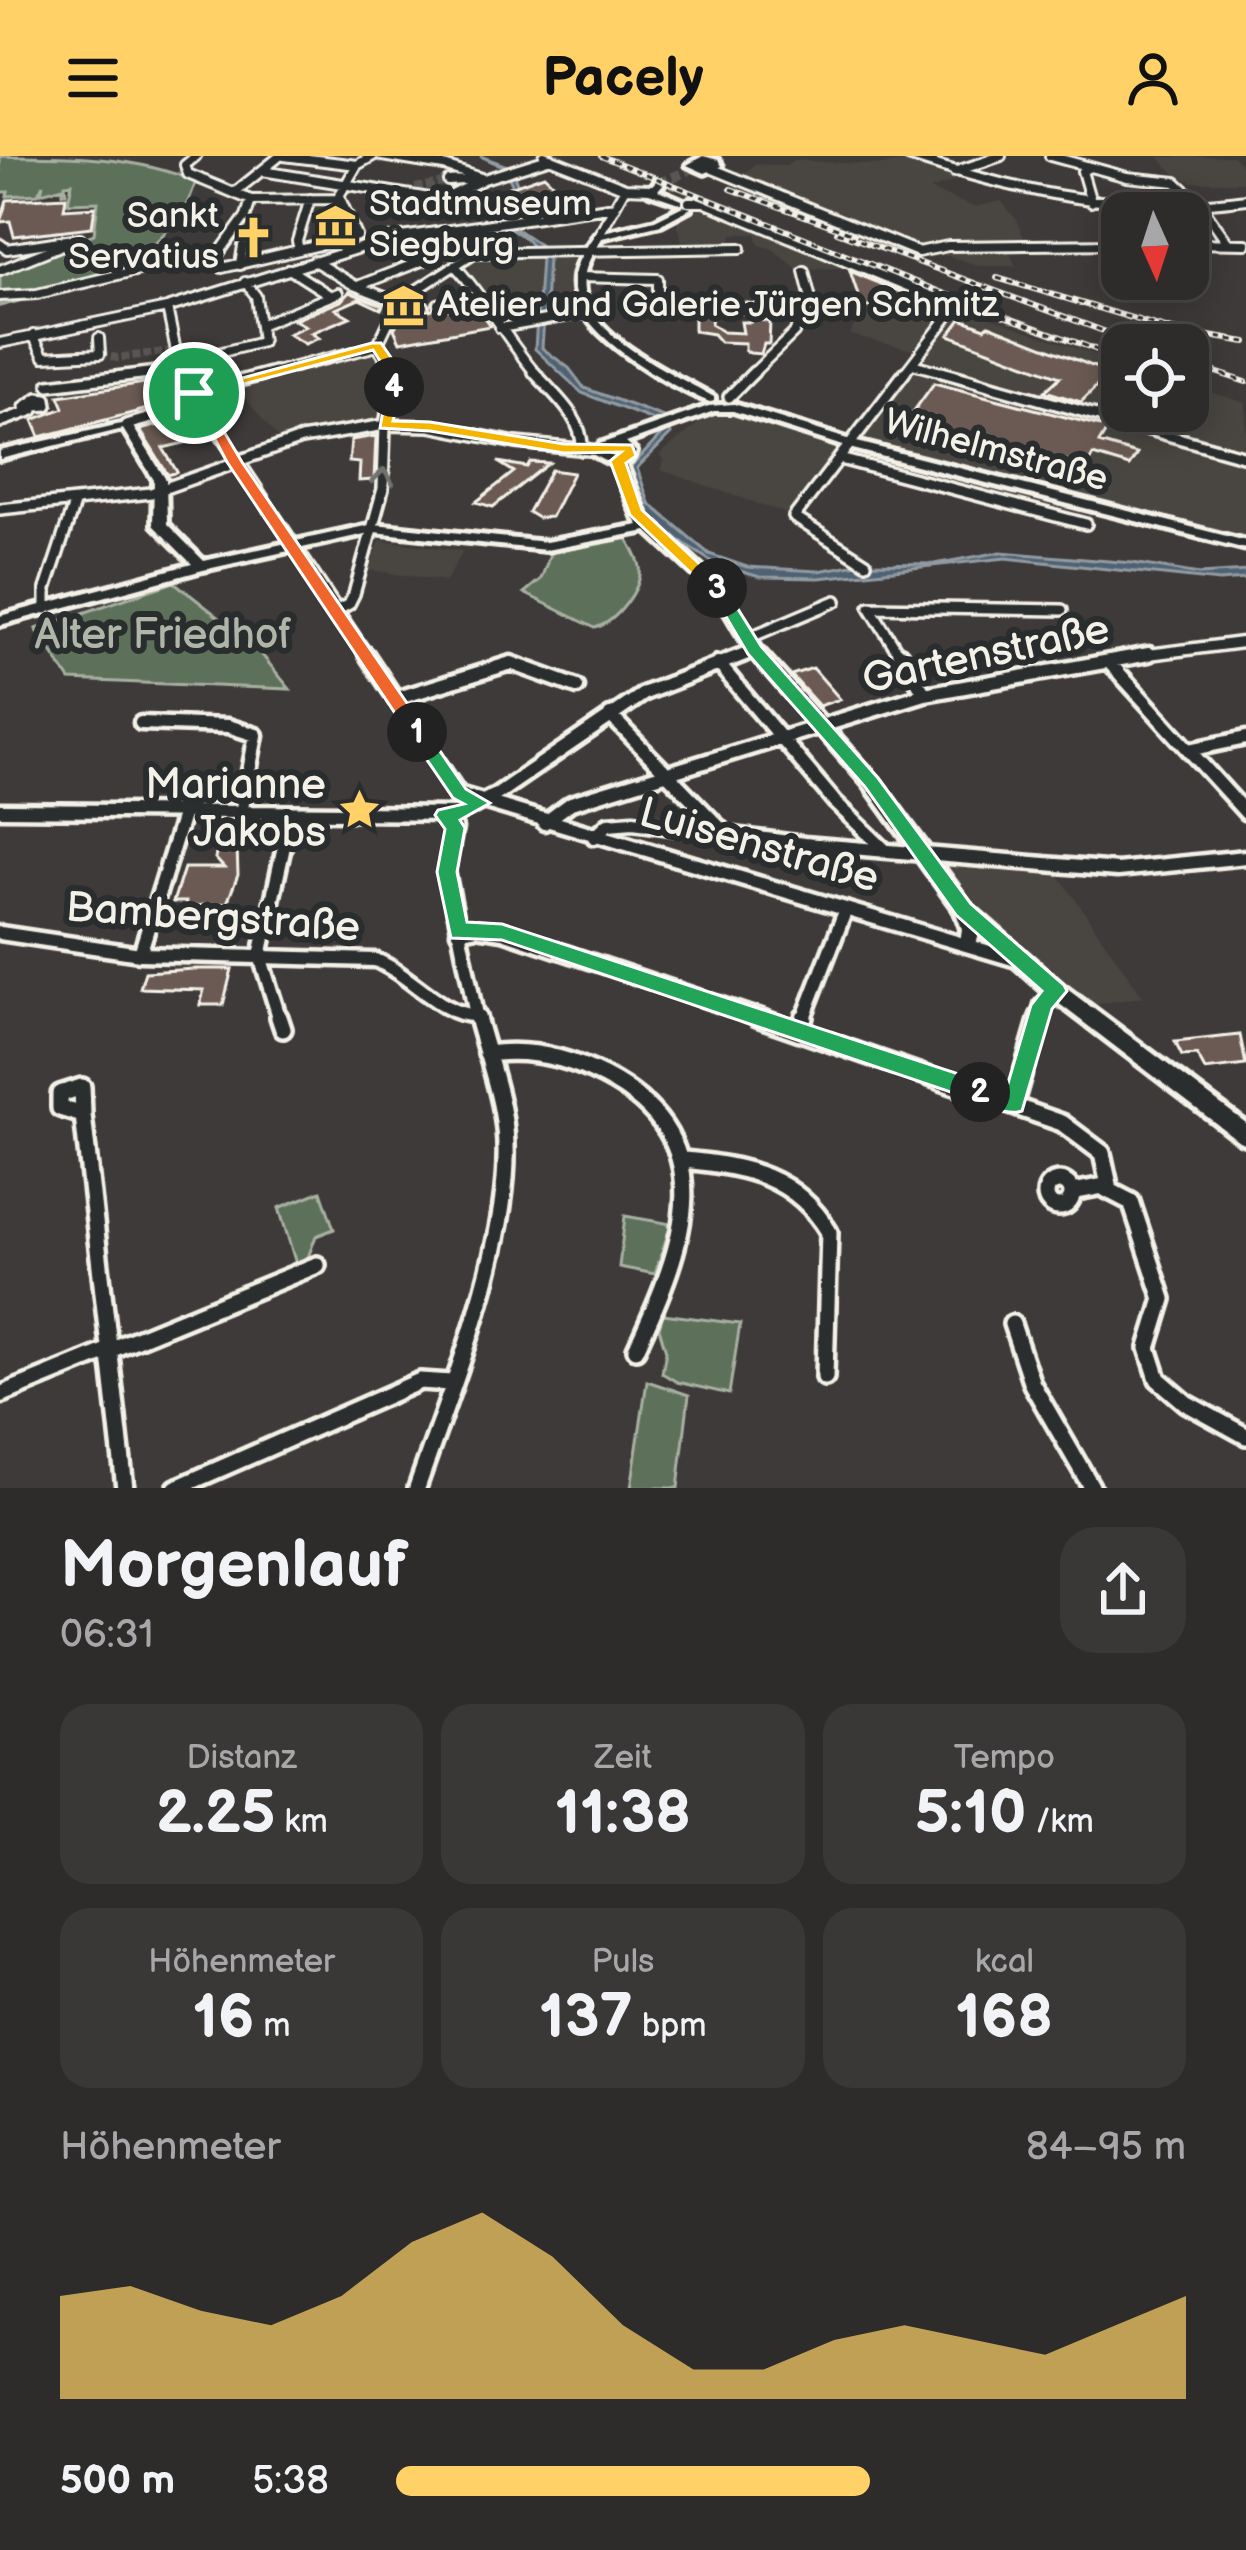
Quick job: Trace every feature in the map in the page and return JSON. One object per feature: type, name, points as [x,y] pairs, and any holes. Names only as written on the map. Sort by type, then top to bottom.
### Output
[{"type":"main road","points":[[691,165],[715,162]]},
{"type":"main road","points":[[655,186],[685,204],[677,215],[598,236],[585,250],[576,291],[586,313],[610,338],[711,404]]},
{"type":"main road","points":[[620,445],[630,454],[618,461],[602,458],[600,451],[711,404],[731,402]]},
{"type":"main road","name":"Wilhelmstraße","points":[[731,402],[853,445],[1246,545]]},
{"type":"main road","points":[[0,455],[125,425],[161,488],[160,525],[201,566]]},
{"type":"main road","points":[[618,461],[631,502],[647,527],[702,571],[751,644],[872,783],[964,910],[1022,962]]},
{"type":"main road","points":[[0,621],[156,584],[201,566],[374,528],[548,546],[647,527]]},
{"type":"main road","points":[[964,910],[971,929],[969,943]]},
{"type":"main road","name":"Luisenstraße","points":[[1022,962],[1246,1135]]},
{"type":"street","points":[[196,156],[185,165],[188,174],[251,200],[340,199]]},
{"type":"street","points":[[236,192],[282,156],[357,165],[378,156],[470,172],[484,179]]},
{"type":"street","points":[[908,156],[1012,190],[1101,202]]},
{"type":"street","points":[[954,172],[1001,156]]},
{"type":"street","points":[[1050,156],[1088,168],[1168,180],[1188,192]]},
{"type":"street","points":[[448,181],[504,179],[547,157],[625,188],[655,186]]},
{"type":"street","points":[[715,162],[842,224],[931,253],[948,246],[1101,244]]},
{"type":"street","points":[[0,296],[37,294],[147,268],[244,264],[356,236],[340,190],[357,165]]},
{"type":"street","points":[[1088,168],[1082,171],[1090,202]]},
{"type":"street","points":[[262,171],[348,181],[443,203],[484,179]]},
{"type":"street","points":[[405,194],[415,188]]},
{"type":"street","points":[[598,236],[625,188]]},
{"type":"street","points":[[292,250],[310,199]]},
{"type":"street","points":[[1209,205],[1246,199]]},
{"type":"street","points":[[193,298],[218,264],[251,200]]},
{"type":"street","points":[[685,204],[704,202],[953,303],[956,309],[916,364],[794,517],[866,563]]},
{"type":"street","points":[[0,344],[166,308],[368,245],[615,206]]},
{"type":"street","points":[[1209,216],[1228,243]]},
{"type":"street","points":[[447,219],[468,251]]},
{"type":"street","points":[[606,224],[621,231]]},
{"type":"street","points":[[360,284],[445,251],[430,233]]},
{"type":"street","points":[[0,244],[7,249],[80,238],[0,270]]},
{"type":"street","points":[[338,241],[348,250]]},
{"type":"street","points":[[1209,243],[1246,244]]},
{"type":"street","points":[[242,246],[244,264],[261,277]]},
{"type":"street","points":[[468,251],[741,248]]},
{"type":"street","points":[[194,393],[379,340],[398,302],[457,268],[468,251]]},
{"type":"street","points":[[314,261],[398,302]]},
{"type":"street","points":[[262,324],[335,295],[289,268]]},
{"type":"street","points":[[457,268],[570,412],[583,435],[582,449]]},
{"type":"street","points":[[307,277],[328,270]]},
{"type":"street","points":[[731,402],[788,342],[803,316],[811,296],[804,271]]},
{"type":"street","points":[[578,277],[658,279],[658,292],[664,297],[803,316]]},
{"type":"street","points":[[50,385],[175,367],[262,342],[256,296],[244,282]]},
{"type":"street","points":[[473,299],[484,298]]},
{"type":"street","points":[[438,304],[456,302]]},
{"type":"street","points":[[392,313],[424,306]]},
{"type":"street","points":[[166,308],[175,367],[235,463],[459,794],[480,803]]},
{"type":"street","points":[[500,328],[586,313]]},
{"type":"street","points":[[33,335],[44,357],[100,354],[99,338]]},
{"type":"street","points":[[336,611],[352,599],[382,489],[385,425],[396,375],[379,340]]},
{"type":"street","points":[[916,364],[1246,457]]},
{"type":"street","points":[[125,425],[201,404]]},
{"type":"street","points":[[0,420],[29,407]]},
{"type":"street","points":[[0,509],[116,500],[217,474],[235,463],[316,436],[385,425],[430,426],[600,451]]},
{"type":"street","points":[[840,458],[1086,524]]},
{"type":"street","points":[[46,609],[46,589],[74,504]]},
{"type":"street","points":[[0,810],[465,812],[645,693],[718,663],[836,601]]},
{"type":"street","points":[[925,694],[870,607],[1061,610]]},
{"type":"street","name":"Gartenstraße","points":[[544,823],[571,803],[779,735],[820,728],[925,694],[1246,642]]},
{"type":"street","points":[[1109,662],[1246,813]]},
{"type":"street","points":[[395,699],[511,663],[577,687]]},
{"type":"street","points":[[718,663],[835,802],[885,850]]},
{"type":"street","points":[[610,715],[724,833]]},
{"type":"street","points":[[142,723],[228,726],[256,735],[241,813]]},
{"type":"street","points":[[1189,750],[1246,738]]},
{"type":"street","name":"Luisenstraße","points":[[480,803],[1022,962]]},
{"type":"street","points":[[140,954],[184,812]]},
{"type":"street","points":[[283,1029],[260,956],[291,814]]},
{"type":"street","points":[[417,1488],[497,1228],[505,1167],[504,1118],[476,1016],[447,872],[455,828],[445,815]]},
{"type":"street","points":[[595,837],[608,824],[622,822],[1117,870],[1246,857]]},
{"type":"street","points":[[800,1028],[845,909]]},
{"type":"street","points":[[458,932],[477,928],[502,932],[1014,1103],[1095,1141],[1111,1177],[1106,1189]]},
{"type":"street","name":"Bambergstraße","points":[[0,933],[140,954],[386,963],[462,1016],[476,1016]]},
{"type":"street","points":[[1014,1103],[1042,1005],[1056,991]]},
{"type":"street","points":[[488,1054],[507,1050],[550,1055],[628,1087],[661,1113],[684,1160],[683,1214],[658,1298],[636,1349]]},
{"type":"street","points":[[83,1115],[125,1488]]},
{"type":"street","points":[[684,1160],[776,1176],[795,1186],[820,1214],[829,1232],[825,1377]]},
{"type":"street","points":[[1072,1192],[1106,1189],[1132,1202],[1163,1299],[1148,1348],[1158,1379],[1186,1403],[1246,1436]]},
{"type":"street","points":[[0,1394],[317,1265]]},
{"type":"street","points":[[1012,1324],[1032,1384],[1092,1488]]},
{"type":"street","points":[[176,1488],[420,1381],[451,1383]]},
{"type":"shaded area","points":[[1232,156],[1246,168],[1246,182],[1192,182],[1177,176],[1158,157]]},
{"type":"shaded area","points":[[795,160],[881,165],[912,160],[963,178],[930,190],[974,207],[1001,201],[1017,220],[1028,247],[1007,247],[1016,266],[981,266],[904,243],[741,177],[755,164],[786,166]]},
{"type":"shaded area","points":[[702,203],[948,303],[1101,357],[1101,432],[1209,432],[1209,392],[1246,403],[1246,542],[859,444],[925,353],[850,335],[862,307],[849,268],[797,269],[773,249],[759,245],[756,234],[732,234],[731,246],[683,246],[676,218]]},
{"type":"shaded area","points":[[575,254],[570,281],[573,313],[504,317],[470,273],[470,262],[486,255]]},
{"type":"shaded area","points":[[368,349],[391,375],[382,422],[346,425],[281,442],[235,386]]},
{"type":"shaded area","points":[[711,413],[732,413],[844,446],[787,514],[661,470],[664,460],[659,455]]},
{"type":"shaded area","points":[[380,540],[463,551],[446,581],[369,570]]},
{"type":"shaded area","points":[[956,859],[1056,871],[1143,997],[1085,1006],[990,927],[941,875],[940,864]]},
{"type":"green space","points":[[0,156],[126,162],[196,182],[184,213],[153,245],[141,269],[0,306],[0,272],[94,234],[98,202],[68,203],[72,183],[65,184],[66,193],[63,187],[41,193],[43,184],[38,194],[7,196],[8,192],[0,192]]},
{"type":"green space","points":[[627,538],[640,575],[627,603],[603,624],[595,628],[524,593],[541,579],[552,549]]},
{"type":"green space","name":"Alter Friedhof","points":[[174,582],[253,644],[290,689],[70,680],[36,629]]},
{"type":"green space","points":[[321,1191],[334,1229],[316,1236],[307,1260],[296,1264],[279,1208]]},
{"type":"green space","points":[[625,1216],[671,1224],[655,1274],[619,1267]]},
{"type":"green space","points":[[663,1314],[740,1324],[729,1394],[677,1382],[662,1373],[666,1351],[659,1328]]},
{"type":"green space","points":[[647,1381],[689,1395],[678,1488],[631,1488]]},
{"type":"water","points":[[480,156],[510,167],[518,185],[499,203],[502,219],[540,245],[548,260],[542,348],[569,368],[584,388],[666,418],[671,434],[637,468],[649,503],[709,554],[747,567],[818,571],[863,563],[934,564],[1001,552],[1133,563],[1199,574],[1246,571],[1246,579],[1219,581],[1006,558],[819,578],[760,577],[715,564],[645,510],[631,467],[664,432],[658,422],[582,393],[535,349],[541,258],[525,238],[497,220],[492,202],[512,184],[504,167]]},
{"type":"building","points":[[544,175],[562,192],[555,193],[567,205],[529,210],[507,188]]},
{"type":"building","points":[[66,197],[64,209],[95,207],[92,227],[14,236],[10,221],[0,222],[7,200]]},
{"type":"building","points":[[850,271],[908,295],[897,307],[862,307]]},
{"type":"building","points":[[349,292],[383,305],[381,309],[359,299],[336,309],[350,317],[311,333],[319,338],[305,344],[288,334],[306,326],[294,320],[341,301]]},
{"type":"building","points":[[472,300],[490,326],[400,342],[394,329],[399,320],[432,309],[457,309]]},
{"type":"building","points":[[694,311],[712,312],[711,324],[723,332],[743,333],[741,322],[750,322],[748,317],[770,322],[769,344],[764,344],[761,354],[750,353],[745,343],[720,342],[713,334],[694,331]]},
{"type":"building","points":[[961,319],[985,328],[989,325],[1101,369],[1101,382],[1081,402],[1045,391],[1060,377],[949,335]]},
{"type":"building","points":[[171,379],[186,399],[40,437],[33,420],[64,408],[59,396]]},
{"type":"building","points":[[934,383],[1101,426],[1101,432],[1106,432],[1099,443],[1137,454],[1129,466],[1093,455],[1087,466],[1014,447],[1009,455],[937,436],[933,442],[920,439],[925,431],[903,426]]},
{"type":"building","points":[[195,415],[209,437],[163,448],[177,472],[168,475],[140,430]]},
{"type":"building","points":[[376,436],[374,480],[359,481],[360,463],[349,462],[351,440]]},
{"type":"building","points":[[498,462],[527,467],[530,462],[549,463],[493,507],[476,502],[514,472]]},
{"type":"building","points":[[551,470],[573,473],[551,517],[538,518],[528,512]]},
{"type":"building","points":[[813,668],[840,699],[819,706],[791,675]]},
{"type":"building","points":[[218,846],[237,847],[238,875],[227,903],[185,907],[186,902],[173,902],[184,868],[224,868],[215,858]]},
{"type":"building","points":[[232,969],[223,1005],[200,1005],[204,990],[140,988],[145,972]]},
{"type":"building","points":[[1240,1035],[1246,1065],[1205,1070],[1197,1055],[1182,1056],[1175,1042]]},
{"type":"tunnel","points":[[659,183],[690,170]]},
{"type":"tunnel","points":[[415,188],[448,181]]},
{"type":"tunnel","points":[[100,354],[117,358],[172,351]]},
{"type":"railway","points":[[601,156],[1101,351]]},
{"type":"railway","points":[[731,189],[854,234]]},
{"type":"railway","points":[[837,232],[1101,330]]},
{"type":"railway","points":[[997,278],[1172,330],[1246,342]]},
{"type":"railway","points":[[1209,370],[1246,382]]},
{"type":"place","name":"Stadtmuseum Siegburg","points":[[335,225]]},
{"type":"place","name":"Sankt Servatius","points":[[253,237]]},
{"type":"place","name":"Atelier und Galerie Jürgen Schmitz","points":[[403,305]]},
{"type":"place","name":"Marianne Jakobs","points":[[360,809]]},
{"type":"route","points":[[376,346],[396,375],[385,425],[430,426],[564,449],[600,451],[616,445],[629,449],[629,456],[618,461],[635,512],[720,591],[754,650],[872,783],[964,910],[1056,991],[1042,1005],[1014,1103],[502,932],[477,928],[458,932],[447,872],[455,828],[445,815],[465,812],[480,803],[459,794],[235,462],[194,393],[376,346]]}]
